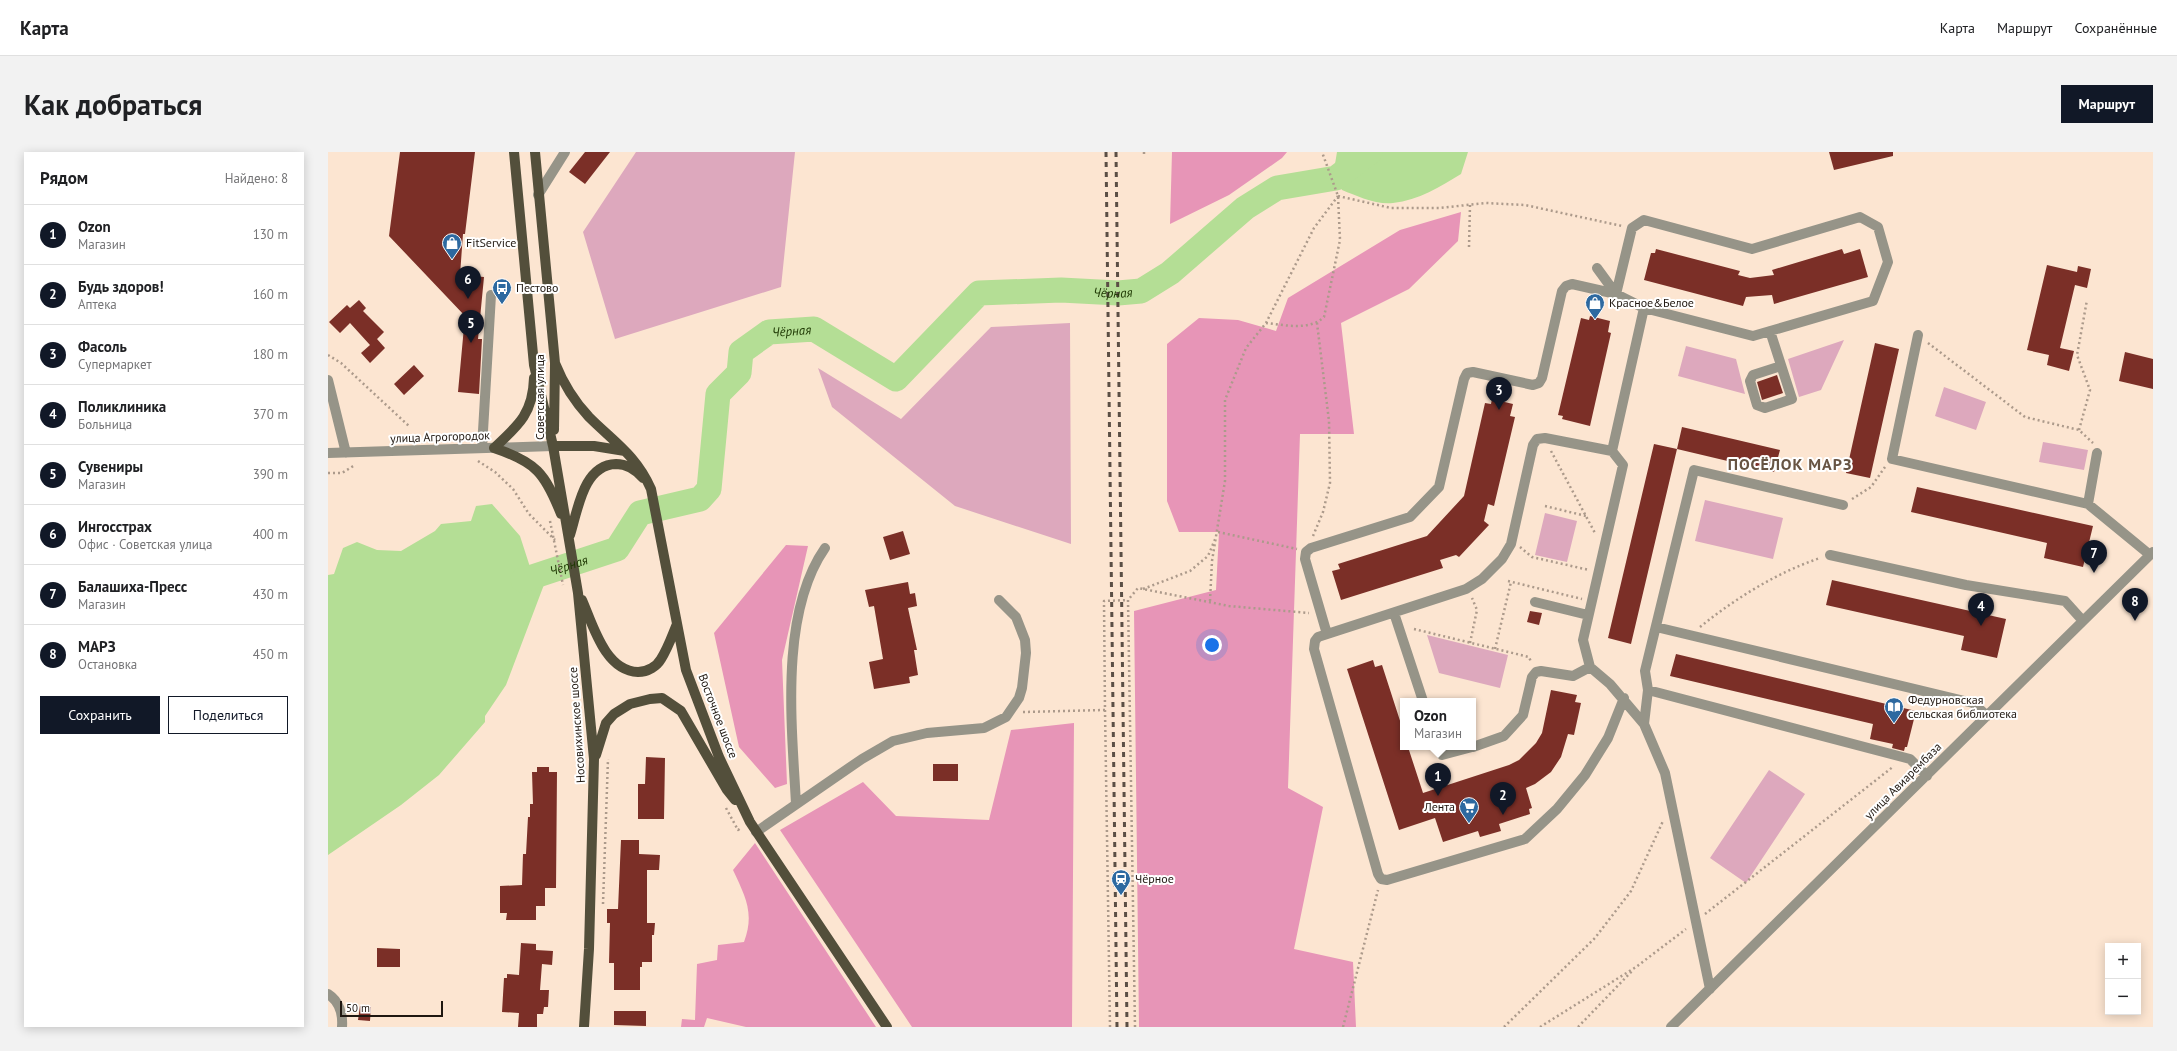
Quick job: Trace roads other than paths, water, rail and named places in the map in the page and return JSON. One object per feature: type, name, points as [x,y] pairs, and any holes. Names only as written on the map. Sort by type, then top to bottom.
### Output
[{"type":"main road","name":"Советская улица","points":[[514,152],[534,364],[553,446]]},
{"type":"main road","name":"Советская улица","points":[[535,152],[555,363],[553,446]]},
{"type":"main road","name":"Восточное шоссе","points":[[555,363],[566,386],[581,408],[637,463],[651,492],[686,670],[703,719],[742,808],[756,832],[887,1027]]},
{"type":"main road","points":[[534,364],[534,390],[526,414],[516,428],[494,448],[518,456],[542,475],[551,490],[569,537]]},
{"type":"main road","points":[[553,446],[594,446],[626,452]]},
{"type":"main road","name":"Носовихинское шоссе","points":[[553,446],[578,593],[594,758],[589,941],[584,1027]]},
{"type":"main road","points":[[569,537],[586,486],[592,475],[602,467],[614,464],[626,466],[638,473],[651,492]]},
{"type":"main road","points":[[578,593],[610,656],[623,668],[631,671],[644,671],[656,666],[665,652],[677,624]]},
{"type":"main road","points":[[594,758],[606,723],[614,714],[630,704],[650,699],[662,698],[681,711],[727,790],[742,808]]},
{"type":"street","points":[[538,195],[565,152]]},
{"type":"street","points":[[1327,634],[1305,559],[1306,552],[1311,548],[1410,517],[1439,487],[1464,378],[1467,373],[1473,372],[1539,384],[1542,378],[1562,291],[1566,286],[1572,284],[1616,294],[1644,308],[1753,336],[1873,301],[1888,262],[1878,227],[1860,217],[1752,249],[1644,220],[1632,228],[1616,294]]},
{"type":"street","points":[[1598,268],[1616,294]]},
{"type":"street","points":[[482,448],[491,295]]},
{"type":"street","points":[[1612,451],[1644,308]]},
{"type":"street","points":[[1770,332],[1792,399],[1764,408],[1758,405],[1750,381],[1753,375],[1781,366]]},
{"type":"street","points":[[1918,335],[1892,458],[2088,504],[2151,553]]},
{"type":"street","points":[[328,380],[346,453]]},
{"type":"street","points":[[1624,698],[1608,738],[1585,775],[1557,809],[1525,839],[1387,880],[1381,879],[1378,874],[1314,649],[1314,641],[1318,637],[1466,590],[1482,579],[1502,559],[1511,540],[1533,445],[1538,439],[1545,438],[1612,451],[1623,465],[1583,640],[1590,667],[1624,698],[1644,724],[1665,773],[1710,989]]},
{"type":"street","name":"улица Агрогородок","points":[[328,453],[553,446]]},
{"type":"street","points":[[2088,504],[2097,453]]},
{"type":"street","points":[[1644,724],[1648,690],[1645,671],[1694,470],[1843,505]]},
{"type":"street","points":[[796,804],[791,711],[795,642],[805,587],[813,565],[825,548]]},
{"type":"street","name":"улица Авиарембаза","points":[[1671,1027],[1927,776],[2151,553]]},
{"type":"street","points":[[1830,555],[1966,585],[2065,601],[2083,621]]},
{"type":"street","points":[[756,832],[862,760],[893,741],[927,733],[984,728],[1006,717],[1019,698],[1025,678],[1025,640],[1016,617],[999,600]]},
{"type":"street","points":[[1535,602],[1588,615]]},
{"type":"street","points":[[1394,613],[1422,698]]},
{"type":"street","points":[[1656,627],[1973,704],[1987,716]]},
{"type":"street","points":[[1476,746],[1504,736],[1523,715],[1532,677],[1536,672],[1541,670],[1573,676],[1590,667]]},
{"type":"street","points":[[1648,690],[1910,759],[1927,776]]},
{"type":"street","points":[[1439,750],[1442,755],[1461,750]]},
{"type":"street","points":[[328,994],[337,1002],[342,1024]]},
{"type":"waterway","name":"Чёрная","points":[[523,580],[617,549],[640,513],[700,499],[709,489],[718,394],[739,373],[741,352],[769,332],[814,329],[896,379],[979,293],[1061,290],[1118,293],[1141,291],[1170,273],[1245,208],[1277,188],[1336,178],[1370,152]]},
{"type":"railway","points":[[1106,152],[1117,1027]]},
{"type":"railway","points":[[1116,152],[1127,1027]]},
{"type":"place","name":"FitService","points":[[452,260]]},
{"type":"place","name":"Ингосстрах","points":[[468,299]]},
{"type":"place","name":"Пестово","points":[[502,305]]},
{"type":"place","name":"Красное&Белое","points":[[1595,320]]},
{"type":"place","name":"Сувениры","points":[[471,343]]},
{"type":"place","name":"Фасоль","points":[[1499,410]]},
{"type":"place","name":"Балашиха-Пресс","points":[[2094,573]]},
{"type":"place","name":"МАРЗ","points":[[2135,621]]},
{"type":"place","name":"Поликлиника","points":[[1981,626]]},
{"type":"place","name":"Федурновская сельская библиотека","points":[[1894,724]]},
{"type":"place","name":"Ozon","points":[[1438,796]]},
{"type":"place","name":"Будь здоров!","points":[[1503,815]]},
{"type":"place","name":"Лента","points":[[1469,824]]},
{"type":"place","name":"Чёрное","points":[[1121,896]]},
{"type":"district","name":"ПОСЁЛОК МАРЗ","points":[[1790,464]]}]
